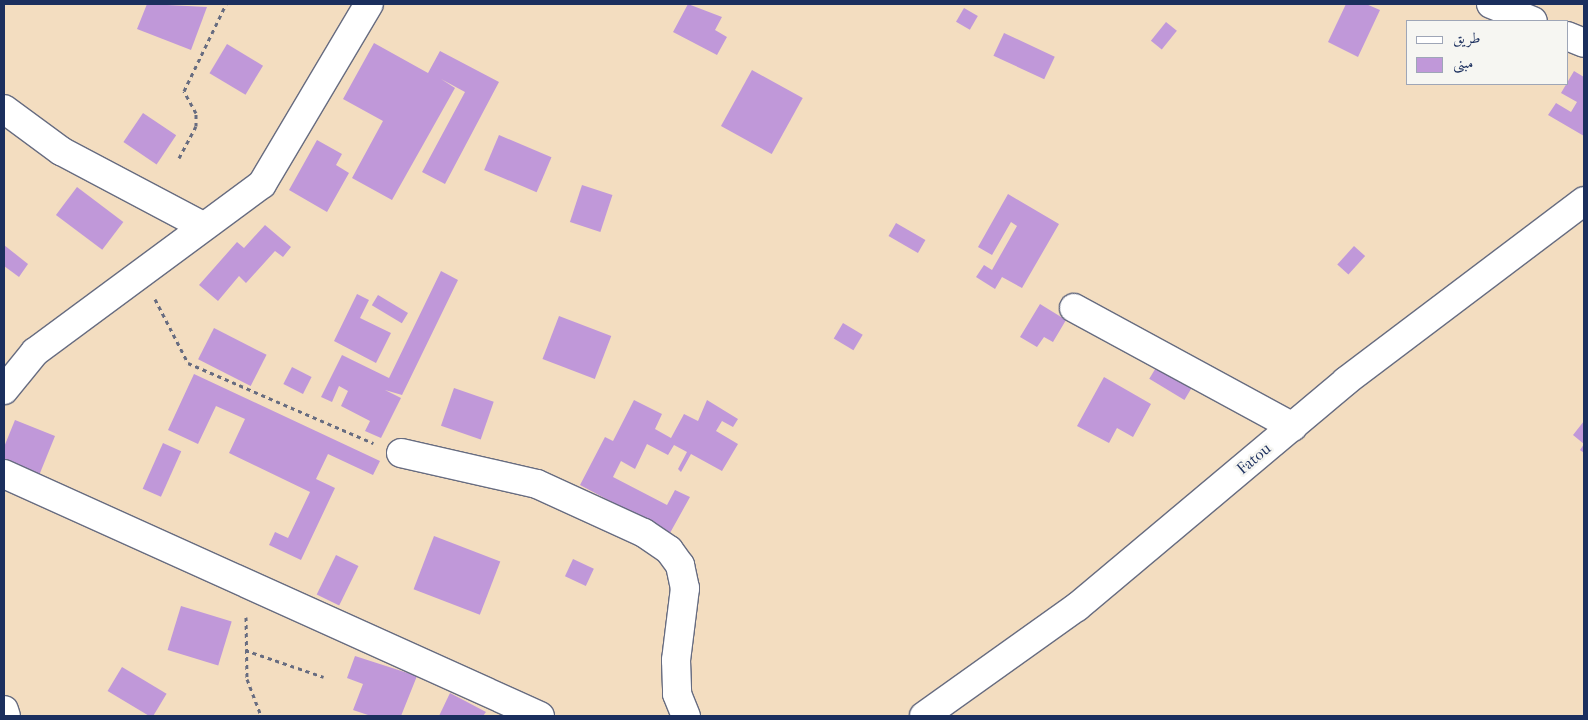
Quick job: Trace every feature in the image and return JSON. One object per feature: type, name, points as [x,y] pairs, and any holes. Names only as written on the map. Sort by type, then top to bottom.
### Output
[{"type":"street","points":[[4,390],[35,352],[201,225],[262,184],[369,4]]},
{"type":"street","points":[[1491,4],[1530,20]]},
{"type":"street","points":[[1568,36],[1584,43]]},
{"type":"street","points":[[4,109],[61,151],[201,225]]},
{"type":"street","name":"Fatou","points":[[924,716],[1077,607],[1346,381],[1584,202]]},
{"type":"street","points":[[1074,308],[1293,427]]},
{"type":"street","points":[[401,454],[537,484],[644,534],[669,550],[680,565],[685,588],[676,660],[677,694],[686,716]]},
{"type":"street","points":[[4,474],[540,716]]},
{"type":"street","points":[[4,710],[6,716]]},
{"type":"path","points":[[179,158],[196,126],[196,113],[184,91],[226,4]]},
{"type":"path","points":[[143,268],[164,323],[188,362],[328,427],[401,454]]},
{"type":"path","points":[[257,588],[246,616],[245,650],[247,679],[261,716]]},
{"type":"path","points":[[245,650],[324,677]]},
{"type":"building","points":[[147,4],[207,7],[191,50],[137,29]]},
{"type":"building","points":[[688,4],[722,17],[715,30],[727,37],[717,55],[673,32]]},
{"type":"building","points":[[1346,4],[1366,4],[1380,10],[1358,57],[1328,42]]},
{"type":"building","points":[[964,8],[978,16],[970,30],[956,22]]},
{"type":"building","points":[[1166,22],[1177,31],[1162,49],[1151,41]]},
{"type":"building","points":[[1004,33],[1055,57],[1044,79],[993,56]]},
{"type":"building","points":[[374,43],[428,73],[440,51],[499,82],[445,184],[422,172],[465,92],[441,79],[455,88],[392,200],[352,178],[383,121],[343,99]]},
{"type":"building","points":[[227,44],[263,66],[245,95],[209,73]]},
{"type":"building","points":[[752,70],[803,98],[772,154],[721,126]]},
{"type":"building","points":[[1574,71],[1584,77],[1584,136],[1548,115],[1556,103],[1571,112],[1577,102],[1561,93],[1566,85],[1568,85],[1568,81]]},
{"type":"building","points":[[143,113],[176,135],[157,164],[123,142]]},
{"type":"building","points":[[499,135],[551,157],[537,192],[484,170]]},
{"type":"building","points":[[317,140],[342,154],[336,165],[349,173],[327,212],[289,190]]},
{"type":"building","points":[[582,185],[612,195],[600,232],[570,222]]},
{"type":"building","points":[[77,187],[123,222],[102,250],[56,215]]},
{"type":"building","points":[[1008,194],[1059,224],[1022,288],[1002,277],[995,289],[976,277],[984,265],[992,270],[1017,226],[1011,222],[992,255],[978,247]]},
{"type":"building","points":[[896,223],[925,240],[918,253],[888,236]]},
{"type":"building","points":[[265,225],[291,247],[283,257],[275,251],[246,283],[239,276],[218,301],[199,285],[237,242],[244,248]]},
{"type":"building","points":[[4,245],[28,264],[19,277],[4,266]]},
{"type":"building","points":[[1354,246],[1365,256],[1348,275],[1337,265]]},
{"type":"building","points":[[441,271],[458,280],[402,395],[385,390],[401,398],[381,438],[365,431],[370,421],[341,406],[348,391],[339,386],[332,402],[321,397],[342,355],[389,378]]},
{"type":"building","points":[[357,294],[369,300],[360,318],[391,333],[376,363],[334,341]]},
{"type":"building","points":[[378,295],[408,313],[402,323],[372,305]]},
{"type":"building","points":[[1040,304],[1066,320],[1053,342],[1044,337],[1037,347],[1020,337]]},
{"type":"building","points":[[559,316],[611,336],[595,379],[543,359]]},
{"type":"building","points":[[843,323],[863,335],[853,350],[834,338]]},
{"type":"building","points":[[214,328],[267,355],[251,386],[198,359]]},
{"type":"building","points":[[1157,366],[1192,387],[1184,400],[1149,379]]},
{"type":"building","points":[[292,367],[312,377],[303,394],[283,384]]},
{"type":"building","points":[[194,374],[380,461],[373,475],[328,454],[316,479],[335,488],[301,560],[269,545],[275,532],[288,538],[310,492],[229,453],[245,419],[216,406],[198,444],[168,430]]},
{"type":"building","points":[[1104,377],[1151,404],[1133,437],[1117,428],[1109,443],[1077,426]]},
{"type":"building","points":[[454,388],[494,402],[481,439],[441,426]]},
{"type":"building","points":[[634,400],[662,414],[655,429],[671,438],[684,414],[698,421],[707,400],[738,419],[733,427],[722,421],[716,431],[738,444],[722,471],[691,454],[681,472],[678,469],[687,452],[674,445],[668,455],[647,444],[635,469],[621,461],[613,477],[667,505],[675,490],[690,497],[670,533],[580,485],[605,437],[613,441]]},
{"type":"building","points":[[15,420],[55,436],[38,478],[4,464],[4,447]]},
{"type":"building","points":[[1584,421],[1584,444],[1573,435]]},
{"type":"building","points":[[163,443],[181,451],[161,497],[143,489]]},
{"type":"building","points":[[1584,444],[1584,453],[1580,450]]},
{"type":"building","points":[[434,536],[500,561],[480,615],[414,589]]},
{"type":"building","points":[[336,555],[358,566],[339,606],[317,595]]},
{"type":"building","points":[[573,559],[594,569],[586,586],[565,576]]},
{"type":"building","points":[[181,606],[232,621],[218,665],[168,650]]},
{"type":"building","points":[[355,656],[417,676],[401,716],[371,716],[353,710],[363,684],[347,678]]},
{"type":"building","points":[[122,667],[167,694],[153,716],[149,716],[108,691]]},
{"type":"building","points":[[450,693],[486,712],[483,716],[439,716]]}]
